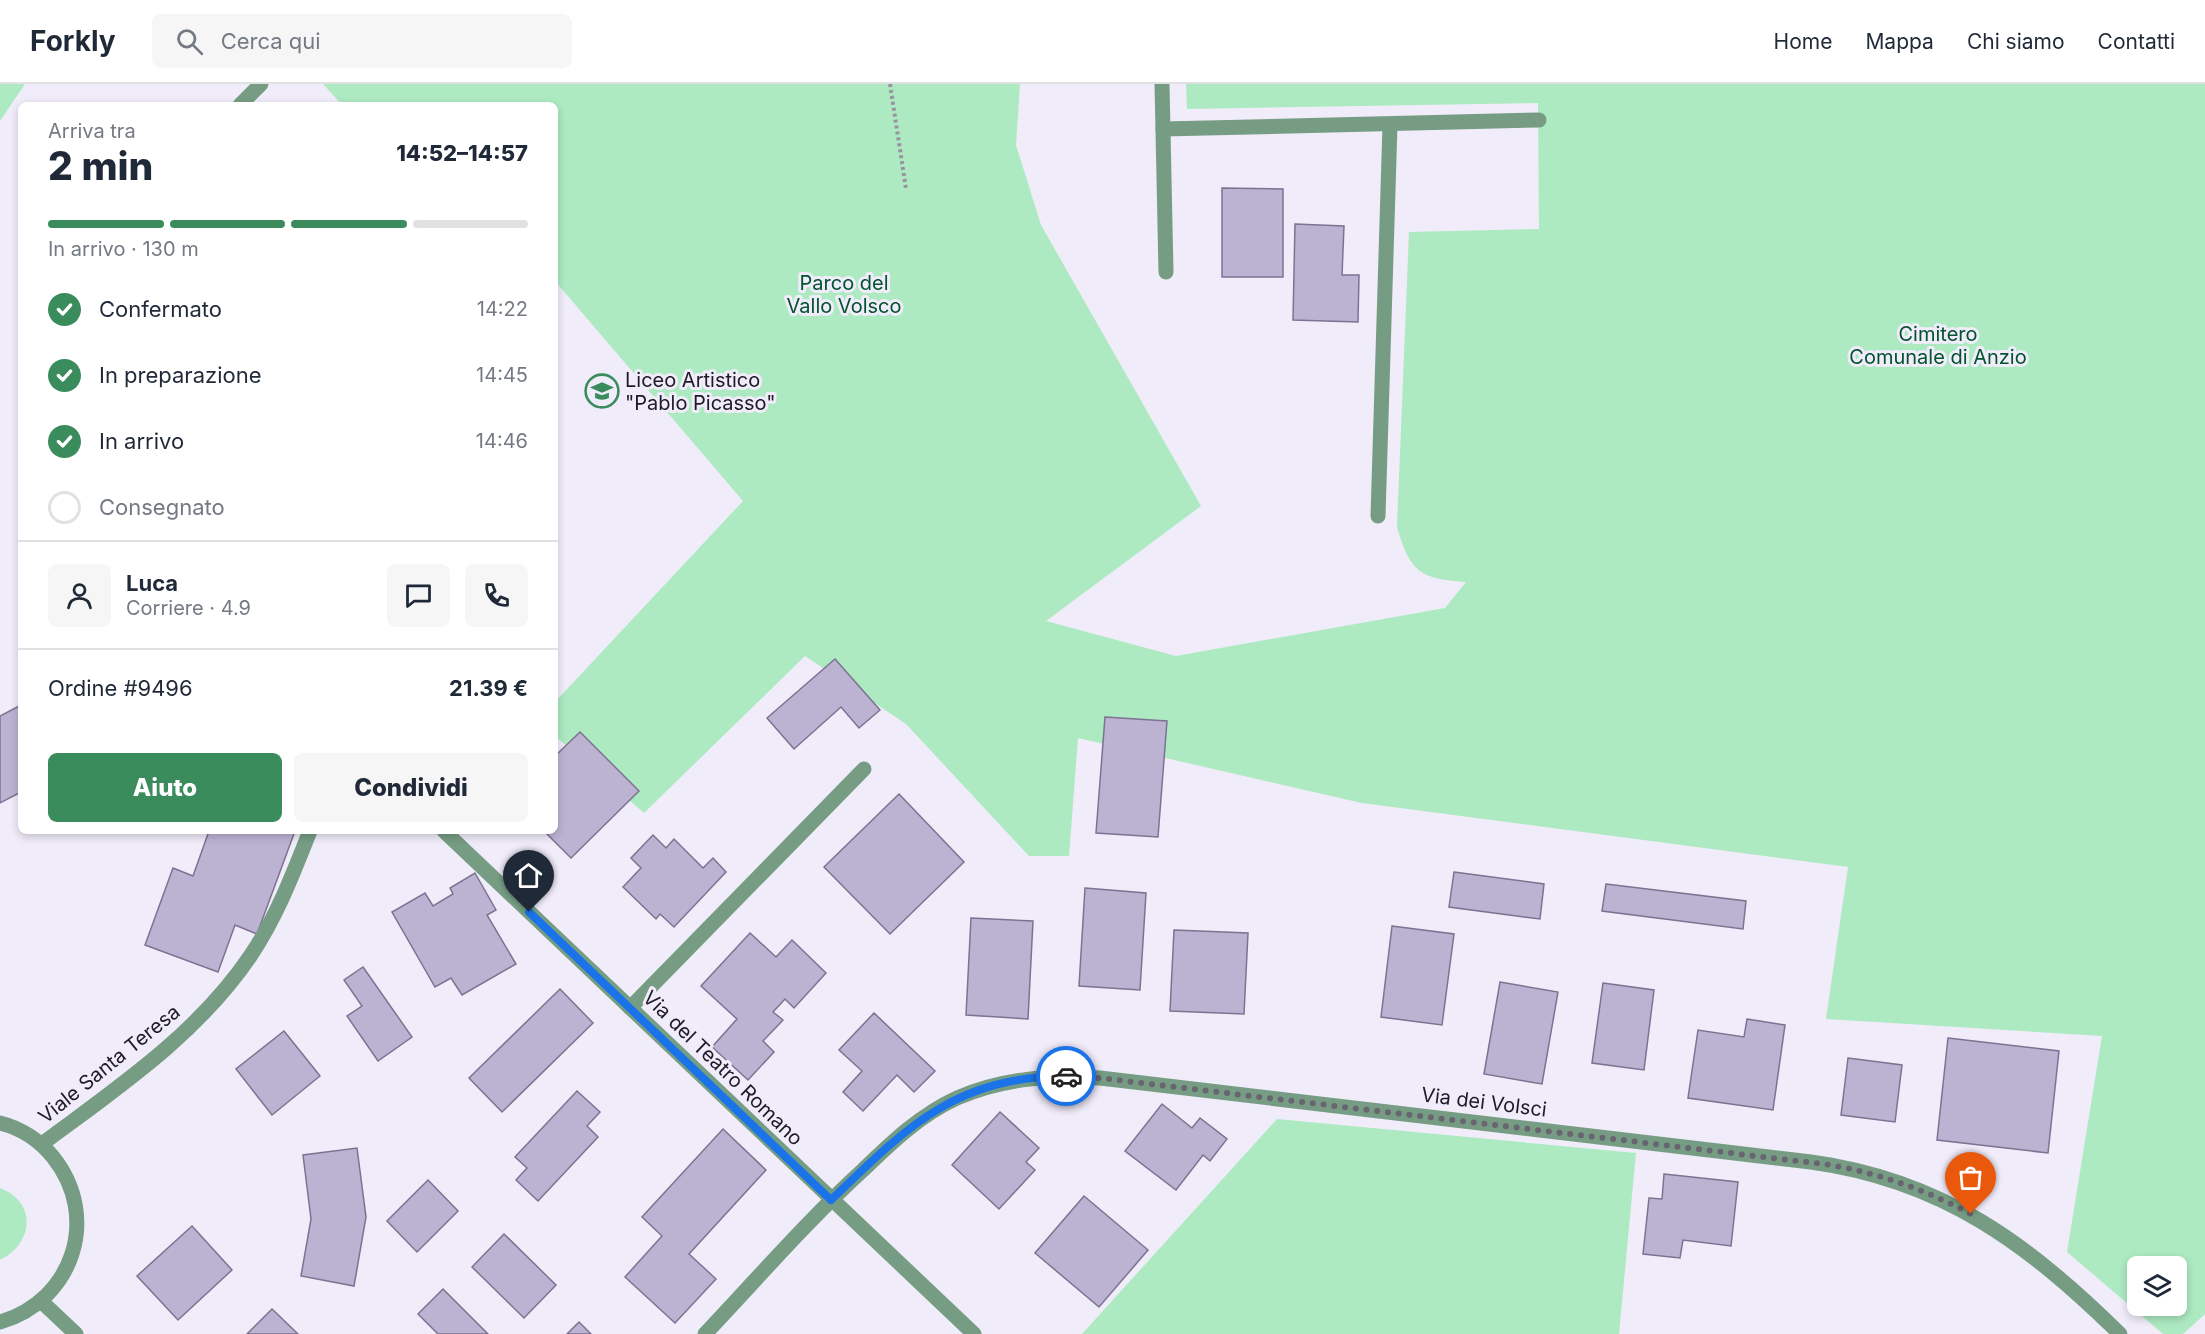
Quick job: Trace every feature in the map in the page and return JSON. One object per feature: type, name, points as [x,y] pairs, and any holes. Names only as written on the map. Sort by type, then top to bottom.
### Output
[{"type":"street","points":[[243,102],[261,84]]},
{"type":"street","points":[[1162,84],[1166,272]]},
{"type":"street","points":[[1163,129],[1539,120]]},
{"type":"street","points":[[1378,516],[1390,125]]},
{"type":"street","points":[[630,1008],[864,769]]},
{"type":"street","name":"Viale Santa Teresa","points":[[42,1144],[159,1055],[212,1005],[250,956],[272,920],[309,834]]},
{"type":"street","name":"Via del Teatro Romano","points":[[447,834],[974,1334]]},
{"type":"street","name":"Via dei Volsci","points":[[705,1334],[831,1200],[896,1138],[932,1112],[958,1098],[988,1087],[1029,1078],[1068,1076],[1812,1162],[1859,1170],[1910,1185],[1971,1214],[2051,1271],[2110,1331]]},
{"type":"street","points":[[0,1124],[11,1126],[42,1144],[64,1172],[76,1205],[76,1241],[64,1274],[42,1302],[17,1317],[0,1322]]},
{"type":"street","points":[[42,1302],[76,1334]]},
{"type":"path","points":[[890,84],[906,189]]},
{"type":"green space","points":[[0,84],[25,84],[0,121]]},
{"type":"green space","points":[[323,84],[1020,84],[1016,145],[1041,225],[1201,506],[1046,621],[1176,656],[1445,608],[1466,582],[1437,578],[1419,570],[1407,554],[1397,527],[1409,232],[1539,229],[1538,103],[1187,109],[1186,84],[2205,84],[2205,1314],[2183,1334],[2163,1334],[2142,1316],[2187,1316],[2187,1256],[2127,1256],[2127,1303],[2067,1252],[2102,1036],[1826,1019],[1848,867],[1362,803],[1078,738],[1069,856],[1029,856],[906,724],[805,656],[644,813],[558,739],[558,699],[743,501],[558,285],[558,102],[339,102]]},
{"type":"green space","points":[[1277,1119],[1636,1153],[1619,1334],[1082,1334]]},
{"type":"green space","points":[[0,1188],[12,1194],[20,1203],[27,1223],[20,1244],[0,1260]]},
{"type":"building","points":[[1222,188],[1283,189],[1283,277],[1222,277]]},
{"type":"building","points":[[1295,224],[1344,226],[1342,275],[1359,275],[1358,322],[1293,320]]},
{"type":"building","points":[[835,659],[880,710],[859,728],[841,707],[794,749],[767,718]]},
{"type":"building","points":[[18,707],[18,794],[0,803],[0,716]]},
{"type":"building","points":[[1105,717],[1167,721],[1158,837],[1096,833]]},
{"type":"building","points":[[580,732],[639,791],[571,858],[547,834],[558,834],[558,753]]},
{"type":"building","points":[[899,794],[964,862],[890,934],[824,867]]},
{"type":"building","points":[[208,834],[294,834],[257,934],[235,925],[218,972],[145,945],[173,868],[193,876]]},
{"type":"building","points":[[653,835],[666,848],[674,839],[703,868],[713,858],[726,872],[674,927],[660,914],[656,919],[623,887],[641,868],[631,858]]},
{"type":"building","points":[[1454,872],[1544,884],[1540,919],[1449,907]]},
{"type":"building","points":[[475,873],[496,910],[487,915],[516,964],[462,995],[451,978],[435,987],[392,912],[425,893],[433,906],[453,894],[450,888]]},
{"type":"building","points":[[1606,884],[1746,901],[1743,929],[1602,911]]},
{"type":"building","points":[[1085,888],[1146,893],[1140,990],[1079,986]]},
{"type":"building","points":[[971,918],[1033,921],[1028,1019],[966,1015]]},
{"type":"building","points":[[1392,926],[1454,934],[1442,1025],[1381,1017]]},
{"type":"building","points":[[1174,930],[1248,933],[1244,1014],[1170,1011]]},
{"type":"building","points":[[750,933],[776,957],[792,940],[826,973],[794,1008],[785,999],[773,1012],[783,1020],[763,1041],[774,1052],[748,1080],[712,1047],[737,1019],[701,986]]},
{"type":"building","points":[[363,967],[412,1037],[378,1061],[347,1016],[362,1006],[344,980]]},
{"type":"building","points":[[1500,982],[1558,992],[1542,1084],[1484,1074]]},
{"type":"building","points":[[1603,983],[1654,990],[1644,1070],[1592,1063]]},
{"type":"building","points":[[560,989],[593,1023],[502,1112],[469,1078]]},
{"type":"building","points":[[874,1013],[935,1071],[914,1092],[897,1075],[863,1111],[843,1092],[862,1071],[839,1050]]},
{"type":"building","points":[[1747,1019],[1785,1025],[1773,1110],[1688,1098],[1698,1030],[1744,1037]]},
{"type":"building","points":[[284,1031],[320,1076],[272,1115],[236,1069]]},
{"type":"building","points":[[1948,1038],[2059,1051],[2048,1153],[1937,1140]]},
{"type":"building","points":[[1848,1058],[1902,1065],[1895,1122],[1841,1115]]},
{"type":"building","points":[[577,1091],[600,1112],[587,1126],[598,1137],[538,1201],[516,1180],[527,1168],[515,1157]]},
{"type":"building","points":[[1162,1104],[1192,1128],[1200,1118],[1227,1139],[1210,1161],[1203,1155],[1176,1190],[1125,1151]]},
{"type":"building","points":[[1000,1112],[1039,1148],[1026,1162],[1035,1170],[999,1209],[952,1165]]},
{"type":"building","points":[[723,1129],[766,1170],[689,1254],[716,1279],[675,1323],[625,1277],[662,1236],[642,1217]]},
{"type":"building","points":[[357,1148],[366,1217],[354,1286],[301,1276],[311,1219],[303,1155]]},
{"type":"building","points":[[1664,1174],[1738,1182],[1731,1246],[1683,1240],[1680,1258],[1643,1254],[1649,1198],[1662,1199]]},
{"type":"building","points":[[428,1180],[458,1211],[417,1252],[387,1221]]},
{"type":"building","points":[[1084,1196],[1148,1250],[1099,1307],[1035,1253]]},
{"type":"building","points":[[192,1226],[232,1270],[178,1320],[137,1276]]},
{"type":"building","points":[[504,1234],[556,1285],[524,1318],[472,1267]]},
{"type":"building","points":[[443,1289],[488,1334],[438,1334],[418,1314]]},
{"type":"building","points":[[272,1309],[298,1334],[247,1334]]},
{"type":"building","points":[[579,1322],[591,1334],[567,1334]]},
{"type":"way so far","points":[[1066,1076],[1100,1078],[1812,1162],[1886,1177],[1932,1194],[1971,1214]]},
{"type":"place","name":"Liceo Artistico \"Pablo Picasso\"","points":[[602,391]]},
{"type":"route","points":[[529,912],[831,1200],[896,1138],[944,1105],[988,1087],[1020,1079],[1066,1076]]},
{"type":"park label","name":"Parco del Vallo Volsco","points":[[844,294]]},
{"type":"park label","name":"Cimitero Comunale di Anzio","points":[[1938,346]]}]
